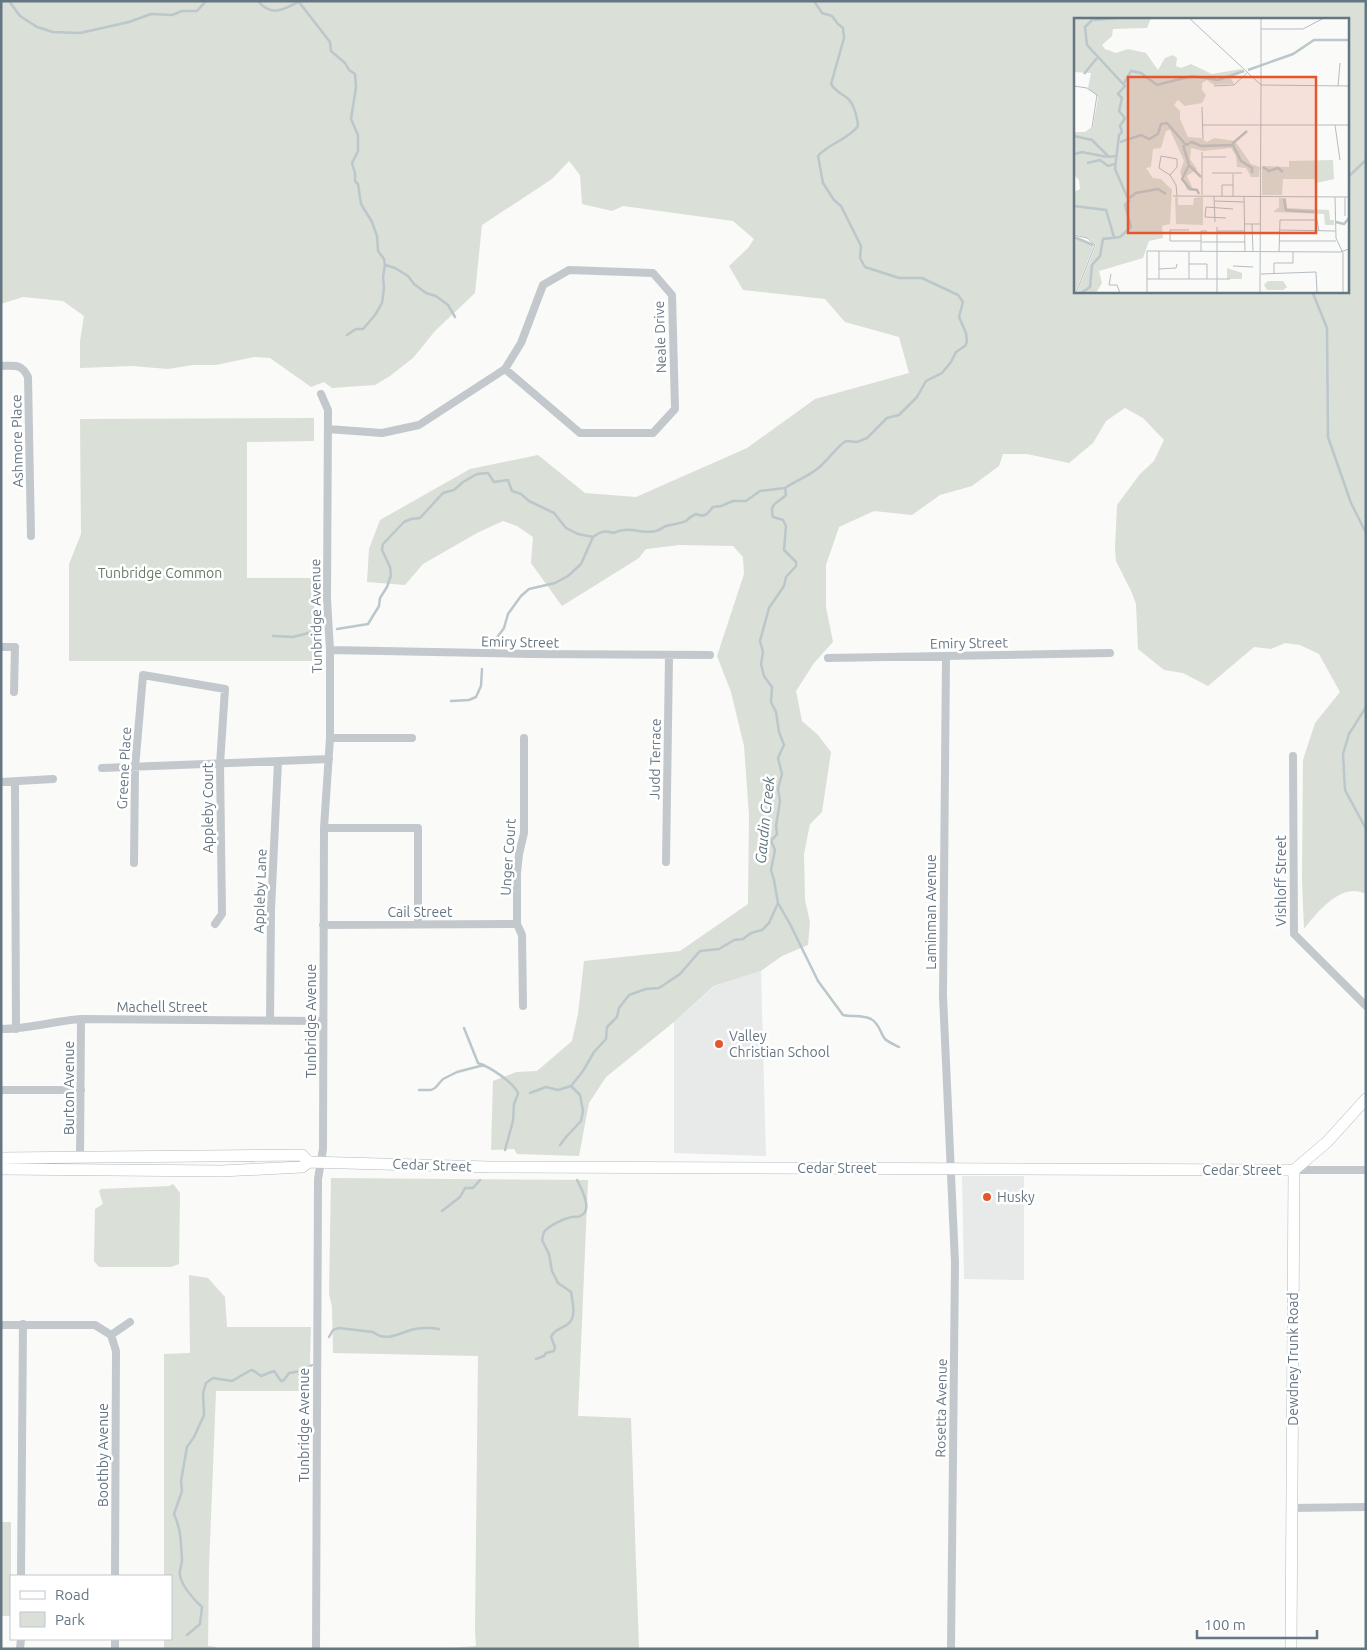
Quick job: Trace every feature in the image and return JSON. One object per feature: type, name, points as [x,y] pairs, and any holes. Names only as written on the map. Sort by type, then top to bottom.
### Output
[{"type":"main road","points":[[1294,1170],[1327,1142],[1366,1099]]},
{"type":"main road","name":"Cedar Street","points":[[1,1158],[302,1156],[314,1162]]},
{"type":"main road","name":"Cedar Street","points":[[1,1169],[221,1171],[302,1167],[314,1162],[490,1167],[1294,1170]]},
{"type":"main road","name":"Dewdney Trunk Road","points":[[1291,1649],[1294,1170]]},
{"type":"street","name":"Neale Drive","points":[[328,429],[382,433],[419,425],[505,369],[521,343],[543,285],[569,270],[653,273],[672,295],[675,409],[653,434],[580,433],[505,369]]},
{"type":"street","name":"Ashmore Place","points":[[1,366],[18,366],[24,370],[28,377],[31,536]]},
{"type":"street","name":"Tunbridge Avenue","points":[[316,1649],[318,1179],[314,1162],[322,1149],[324,828],[330,738],[330,650],[327,599],[328,410],[321,394]]},
{"type":"street","points":[[1,647],[15,647],[14,692]]},
{"type":"street","name":"Emiry Street","points":[[330,650],[710,656]]},
{"type":"street","name":"Emiry Street","points":[[828,658],[1110,653]]},
{"type":"street","name":"Judd Terrace","points":[[666,862],[669,656]]},
{"type":"street","name":"Laminman Avenue","points":[[946,656],[943,996],[951,1168]]},
{"type":"street","name":"Appleby Court","points":[[143,675],[225,689],[220,764],[222,914],[215,924]]},
{"type":"street","name":"Greene Place","points":[[134,863],[135,768],[143,675]]},
{"type":"street","points":[[330,738],[412,738]]},
{"type":"street","name":"Unger Court","points":[[523,1006],[522,935],[517,924],[517,873],[524,833],[524,738]]},
{"type":"street","name":"Vishloff Street","points":[[1293,756],[1294,934],[1366,1006]]},
{"type":"street","points":[[102,768],[329,760]]},
{"type":"street","name":"Appleby Lane","points":[[270,1020],[271,909],[278,762]]},
{"type":"street","points":[[1,782],[53,779]]},
{"type":"street","points":[[15,782],[16,1029]]},
{"type":"street","points":[[324,828],[418,828],[418,924]]},
{"type":"street","name":"Cail Street","points":[[324,925],[517,924]]},
{"type":"street","name":"Machell Street","points":[[1,1029],[16,1029],[60,1020],[81,1019],[323,1021]]},
{"type":"street","name":"Burton Avenue","points":[[80,1157],[81,1019]]},
{"type":"street","points":[[1,1090],[81,1090]]},
{"type":"street","name":"Rosetta Avenue","points":[[950,1649],[955,1263],[951,1168]]},
{"type":"street","name":"Cedar Street","points":[[1294,1170],[1366,1170]]},
{"type":"street","points":[[1,1324],[95,1325],[111,1335],[130,1322]]},
{"type":"street","points":[[21,1575],[23,1324]]},
{"type":"street","name":"Boothby Avenue","points":[[111,1335],[116,1351],[115,1575]]},
{"type":"street","points":[[1292,1508],[1366,1507]]},
{"type":"shaded area","name":"Valley Christian School","points":[[761,971],[766,1156],[674,1153],[674,1022],[715,986]]},
{"type":"shaded area","points":[[962,1176],[1024,1176],[1024,1280],[964,1279]]},
{"type":"green space","points":[[1,1],[1366,1],[1366,894],[1357,891],[1339,895],[1323,907],[1304,929],[1302,880],[1303,760],[1315,723],[1340,692],[1319,654],[1300,645],[1285,643],[1271,649],[1254,647],[1208,686],[1183,673],[1164,670],[1138,649],[1136,604],[1116,561],[1117,505],[1140,474],[1154,461],[1164,440],[1143,418],[1125,408],[1106,421],[1093,443],[1069,463],[1027,454],[1003,454],[999,466],[972,486],[940,495],[912,515],[874,511],[839,527],[826,565],[826,607],[833,642],[814,663],[796,691],[802,721],[818,735],[831,752],[822,812],[810,824],[804,854],[805,900],[810,922],[808,945],[782,956],[761,971],[714,986],[674,1022],[606,1077],[589,1103],[579,1156],[517,1154],[514,1149],[491,1150],[493,1081],[516,1072],[537,1071],[572,1041],[578,1014],[584,961],[680,951],[748,904],[749,815],[744,746],[731,692],[717,656],[744,574],[743,557],[733,546],[680,545],[646,549],[639,558],[562,606],[531,563],[533,537],[517,526],[503,521],[477,533],[423,564],[405,585],[367,582],[369,549],[380,520],[470,469],[538,455],[585,493],[636,497],[747,448],[815,399],[909,373],[899,337],[845,322],[825,299],[743,290],[729,266],[748,248],[754,239],[733,221],[623,206],[612,211],[582,204],[580,175],[569,161],[552,179],[482,225],[475,293],[435,331],[413,358],[375,385],[332,388],[324,382],[311,387],[270,358],[254,357],[216,365],[193,365],[168,369],[132,366],[80,368],[80,341],[84,316],[63,301],[23,297],[1,304]]},
{"type":"green space","name":"Tunbridge Common","points":[[314,418],[314,441],[247,442],[247,578],[312,578],[319,661],[69,661],[69,564],[81,534],[80,419]]},
{"type":"green space","points":[[331,1178],[588,1180],[578,1416],[631,1418],[639,1649],[442,1649],[476,1646],[478,1356],[333,1353],[332,1307],[329,1294]]},
{"type":"green space","points":[[172,1184],[180,1193],[179,1264],[171,1267],[99,1267],[94,1261],[95,1209],[103,1204],[99,1191],[101,1189],[170,1186]]},
{"type":"green space","points":[[189,1275],[208,1278],[225,1297],[227,1327],[311,1327],[309,1391],[216,1391],[208,1646],[216,1647],[216,1649],[164,1649],[164,1640],[172,1640],[172,1575],[164,1575],[164,1354],[190,1353]]},
{"type":"green space","points":[[1,1522],[11,1522],[10,1616],[1,1616]]},
{"type":"waterway","points":[[9,1],[20,16],[37,27],[53,32],[80,33],[129,22],[151,14],[172,15],[182,11],[197,11],[206,1]]},
{"type":"waterway","points":[[258,1],[263,6],[272,10],[282,9],[298,2]]},
{"type":"waterway","name":"Gaudin Creek","points":[[530,1093],[546,1087],[558,1090],[571,1086],[583,1071],[594,1052],[606,1039],[607,1027],[617,1017],[619,1008],[629,995],[646,989],[659,988],[680,974],[700,951],[719,949],[734,940],[743,939],[751,933],[762,930],[769,923],[778,903],[771,870],[775,850],[771,841],[777,834],[776,826],[780,801],[778,789],[782,774],[778,758],[784,745],[779,732],[776,712],[771,702],[772,687],[764,676],[761,664],[763,652],[760,641],[769,608],[784,586],[786,577],[796,566],[796,562],[784,550],[786,526],[783,520],[773,517],[773,506],[786,495],[785,488],[817,469],[846,441],[857,442],[867,438],[887,418],[899,415],[917,397],[926,381],[942,373],[956,352],[965,346],[967,342],[966,333],[959,317],[963,302],[958,295],[922,278],[899,278],[865,267],[860,258],[861,246],[841,206],[834,200],[823,183],[818,156],[827,148],[849,135],[858,126],[853,106],[831,84],[844,38],[843,28],[832,16],[822,13],[814,1]]},
{"type":"waterway","points":[[299,2],[330,42],[331,51],[355,74],[356,87],[351,119],[358,135],[358,151],[352,163],[361,204],[372,222],[377,236],[378,251],[384,259],[385,265],[382,303],[363,329],[356,329],[347,335]]},
{"type":"waterway","points":[[1350,175],[1366,160]]},
{"type":"waterway","points":[[385,265],[395,268],[408,276],[414,284],[426,293],[436,296],[448,305],[455,317]]},
{"type":"waterway","points":[[1312,292],[1327,328],[1328,437],[1351,503],[1366,533]]},
{"type":"waterway","points":[[337,629],[368,624],[379,606],[380,598],[387,587],[391,575],[390,567],[382,550],[383,544],[404,522],[420,518],[443,493],[454,490],[477,474],[488,473],[494,482],[508,480],[512,491],[521,494],[529,501],[554,513],[566,528],[578,534],[593,537],[605,532],[613,533],[626,530],[656,531],[666,526],[684,522],[696,514],[706,515],[713,507],[733,501],[746,501],[760,491],[785,488]]},
{"type":"waterway","points":[[493,648],[496,639],[504,628],[508,614],[521,596],[529,589],[555,583],[568,576],[581,564],[593,537]]},
{"type":"waterway","points":[[273,636],[293,637],[316,631]]},
{"type":"waterway","points":[[451,701],[469,700],[476,697],[481,686],[482,669]]},
{"type":"waterway","points":[[1366,707],[1349,734],[1343,754],[1345,790],[1366,829]]},
{"type":"waterway","points":[[778,903],[818,981],[843,1015],[871,1019],[876,1023],[885,1039],[899,1047]]},
{"type":"waterway","points":[[464,1028],[478,1063],[501,1075],[518,1093]]},
{"type":"waterway","points":[[419,1090],[431,1090],[443,1079],[457,1072],[484,1065]]},
{"type":"waterway","points":[[560,1145],[581,1121],[583,1111],[580,1095],[571,1086]]},
{"type":"waterway","points":[[505,1150],[513,1121],[514,1104],[518,1094]]},
{"type":"waterway","points":[[442,1211],[460,1197],[465,1188],[473,1188],[480,1180]]},
{"type":"waterway","points":[[536,1359],[554,1351],[555,1347],[551,1337],[553,1333],[568,1324],[573,1317],[571,1292],[558,1283],[552,1271],[549,1254],[542,1240],[544,1232],[553,1225],[565,1219],[578,1217],[584,1213],[586,1209],[585,1199],[577,1180]]},
{"type":"waterway","name":"Gaudin Creek","points":[[329,1337],[333,1330],[339,1328],[373,1332],[387,1337],[417,1329],[439,1329]]},
{"type":"waterway","name":"Gaudin Creek","points":[[187,1635],[200,1624],[202,1607],[188,1592],[181,1579],[181,1542],[174,1514],[182,1491],[181,1481],[187,1447],[204,1415],[203,1393],[206,1383],[213,1378],[232,1381],[251,1370],[261,1376],[274,1371],[281,1381],[289,1373],[301,1371],[312,1365]]},
{"type":"place","name":"Valley Christian School","points":[[719,1044]]},
{"type":"place","name":"Husky","points":[[987,1197]]}]
